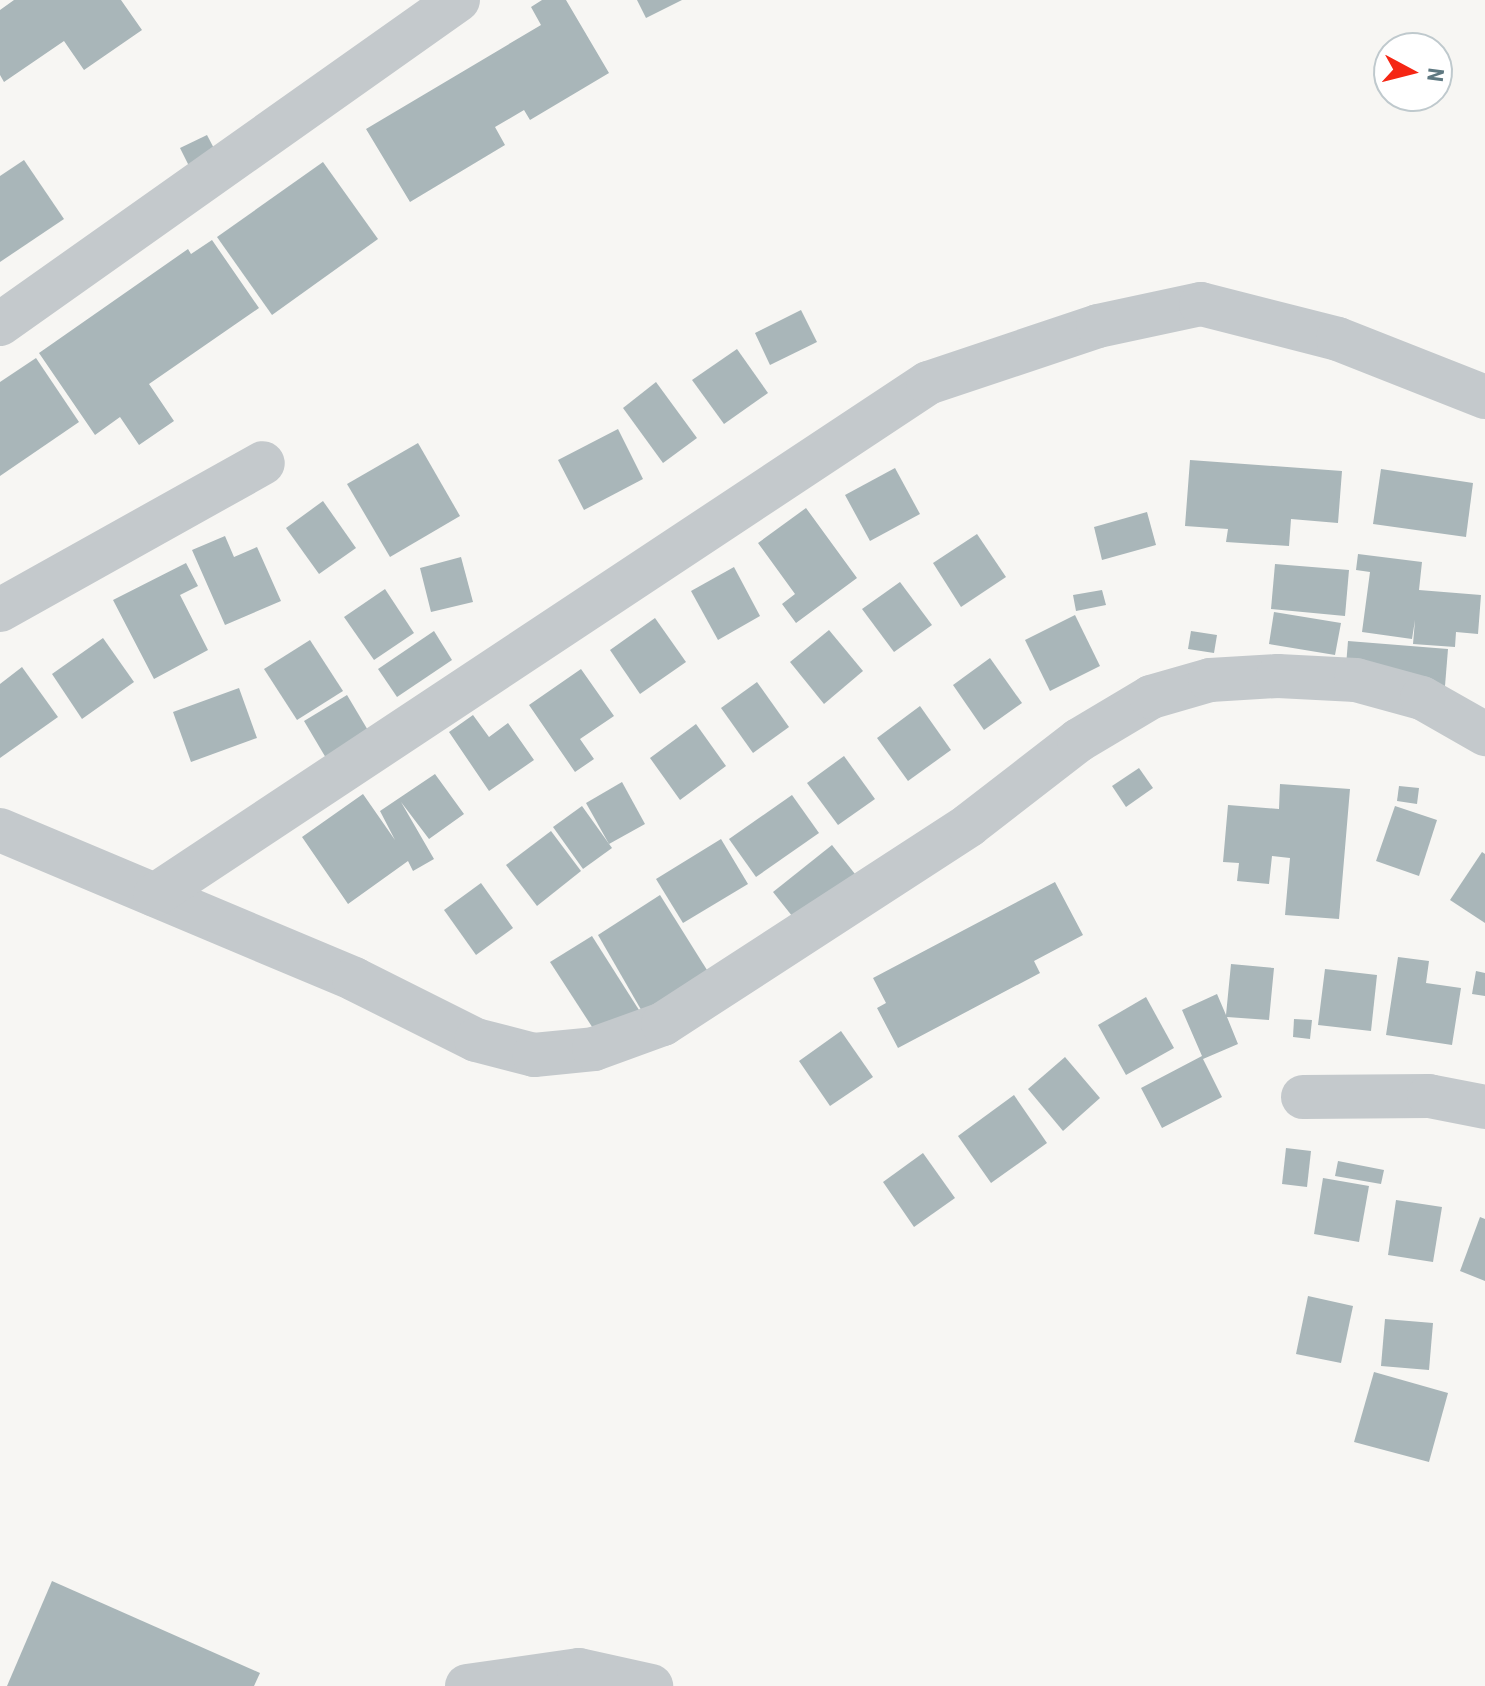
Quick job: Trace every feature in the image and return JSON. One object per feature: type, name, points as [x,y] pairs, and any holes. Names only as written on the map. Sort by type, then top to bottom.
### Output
[{"type":"street","points":[[0,324],[458,0]]},
{"type":"street","points":[[155,895],[928,383],[1098,326],[1201,304],[1338,339],[1485,397]]},
{"type":"street","points":[[0,610],[263,463]]},
{"type":"street","points":[[0,830],[354,979],[476,1040],[534,1055],[594,1049],[663,1024],[969,825],[1079,740],[1151,697],[1210,680],[1278,676],[1356,680],[1422,698],[1485,734]]},
{"type":"street","points":[[1303,1097],[1429,1096],[1485,1107]]},
{"type":"street","points":[[467,1686],[519,1681],[579,1670],[651,1686]]},
{"type":"building","points":[[14,0],[121,0],[142,30],[84,70],[64,41],[4,82],[0,75],[0,10]]},
{"type":"building","points":[[542,0],[566,0],[609,73],[530,120],[524,110],[495,127],[505,145],[410,202],[366,129],[541,25],[531,7]]},
{"type":"building","points":[[637,0],[682,0],[646,18]]},
{"type":"building","points":[[207,135],[218,156],[191,170],[180,148]]},
{"type":"building","points":[[24,160],[64,219],[0,262],[0,176]]},
{"type":"building","points":[[323,162],[378,239],[272,315],[217,237]]},
{"type":"building","points":[[212,240],[259,308],[149,384],[174,421],[139,445],[120,417],[95,435],[39,353],[188,249],[191,254]]},
{"type":"building","points":[[801,310],[817,342],[770,365],[755,333]]},
{"type":"building","points":[[737,349],[768,393],[724,424],[692,380]]},
{"type":"building","points":[[36,358],[79,422],[0,476],[0,382]]},
{"type":"building","points":[[656,382],[697,438],[663,463],[623,408]]},
{"type":"building","points":[[618,429],[643,479],[584,510],[558,460]]},
{"type":"building","points":[[418,443],[460,516],[390,557],[347,484]]},
{"type":"building","points":[[1190,460],[1342,471],[1338,523],[1291,519],[1289,546],[1226,542],[1228,529],[1185,526]]},
{"type":"building","points":[[895,468],[920,514],[870,541],[845,495]]},
{"type":"building","points":[[1381,469],[1473,483],[1466,537],[1373,524]]},
{"type":"building","points":[[323,501],[356,548],[319,574],[286,528]]},
{"type":"building","points":[[806,508],[857,578],[796,623],[782,604],[795,594],[758,543]]},
{"type":"building","points":[[1147,512],[1156,545],[1102,560],[1094,527]]},
{"type":"building","points":[[977,534],[1006,577],[961,607],[933,563]]},
{"type":"building","points":[[225,536],[234,557],[257,547],[281,601],[225,625],[192,550]]},
{"type":"building","points":[[1358,554],[1422,562],[1419,590],[1481,595],[1478,634],[1456,632],[1455,647],[1413,644],[1415,620],[1412,639],[1362,632],[1370,572],[1356,570]]},
{"type":"building","points":[[461,557],[473,602],[431,612],[420,568]]},
{"type":"building","points":[[186,563],[198,586],[180,595],[208,650],[154,679],[113,600]]},
{"type":"building","points":[[1275,564],[1349,570],[1345,616],[1271,609]]},
{"type":"building","points":[[734,567],[760,616],[718,640],[691,591]]},
{"type":"building","points":[[900,582],[932,625],[894,652],[862,609]]},
{"type":"building","points":[[385,589],[414,633],[374,660],[344,617]]},
{"type":"building","points":[[1102,590],[1106,605],[1076,611],[1073,595]]},
{"type":"building","points":[[1274,612],[1341,623],[1335,655],[1269,644]]},
{"type":"building","points":[[1075,615],[1100,666],[1050,691],[1025,640]]},
{"type":"building","points":[[655,618],[686,662],[640,694],[610,650]]},
{"type":"building","points":[[829,630],[863,671],[824,704],[790,662]]},
{"type":"building","points":[[434,631],[452,660],[397,697],[378,669]]},
{"type":"building","points":[[1191,631],[1217,635],[1214,653],[1188,649]]},
{"type":"building","points":[[103,638],[134,682],[82,719],[52,674]]},
{"type":"building","points":[[310,640],[343,691],[297,720],[264,669]]},
{"type":"building","points":[[1348,641],[1448,649],[1445,686],[1345,678]]},
{"type":"building","points":[[990,658],[1022,703],[984,730],[953,685]]},
{"type":"building","points":[[22,667],[58,717],[0,758],[0,684]]},
{"type":"building","points":[[581,669],[614,716],[580,739],[594,759],[575,772],[529,705]]},
{"type":"building","points":[[757,682],[789,727],[753,753],[721,708]]},
{"type":"building","points":[[239,688],[257,738],[191,762],[173,712]]},
{"type":"building","points":[[347,695],[369,732],[326,758],[304,721]]},
{"type":"building","points":[[920,706],[951,750],[908,781],[877,738]]},
{"type":"building","points":[[473,715],[489,737],[508,723],[534,760],[489,791],[449,732]]},
{"type":"building","points":[[696,724],[726,766],[680,800],[650,758]]},
{"type":"building","points":[[844,756],[875,799],[838,825],[807,783]]},
{"type":"building","points":[[1139,768],[1153,788],[1126,807],[1112,786]]},
{"type":"building","points":[[435,774],[464,814],[429,839],[401,802],[434,859],[413,871],[408,861],[348,904],[302,837],[363,794],[395,840],[380,811]]},
{"type":"building","points":[[622,782],[645,824],[609,844],[586,803]]},
{"type":"building","points":[[1280,784],[1350,789],[1339,919],[1285,915],[1290,858],[1272,856],[1269,884],[1237,881],[1239,863],[1223,862],[1228,805],[1279,809]]},
{"type":"building","points":[[1399,786],[1419,788],[1417,804],[1397,801]]},
{"type":"building","points":[[792,795],[819,833],[756,877],[729,839]]},
{"type":"building","points":[[582,806],[612,848],[583,869],[553,827]]},
{"type":"building","points":[[1395,806],[1437,820],[1419,876],[1376,861]]},
{"type":"building","points":[[551,831],[581,871],[537,906],[506,865]]},
{"type":"building","points":[[721,839],[748,884],[683,923],[656,879]]},
{"type":"building","points":[[832,845],[859,879],[800,926],[773,892]]},
{"type":"building","points":[[1482,852],[1485,854],[1485,923],[1450,900]]},
{"type":"building","points":[[1055,882],[1083,935],[1034,961],[1040,973],[898,1048],[877,1008],[886,1003],[873,978]]},
{"type":"building","points":[[481,883],[513,928],[476,955],[444,910]]},
{"type":"building","points":[[660,895],[717,986],[651,1027],[598,935]]},
{"type":"building","points":[[592,936],[639,1010],[598,1036],[550,962]]},
{"type":"building","points":[[1398,957],[1429,961],[1426,983],[1461,988],[1452,1045],[1386,1035]]},
{"type":"building","points":[[1231,964],[1274,968],[1269,1020],[1227,1017],[1238,1044],[1203,1059],[1222,1097],[1162,1128],[1141,1088],[1202,1056],[1182,1010],[1217,994],[1226,1015]]},
{"type":"building","points":[[1325,969],[1377,975],[1371,1031],[1318,1025]]},
{"type":"building","points":[[1476,971],[1485,973],[1485,996],[1472,994]]},
{"type":"building","points":[[1146,997],[1174,1048],[1126,1075],[1098,1025]]},
{"type":"building","points":[[1294,1019],[1312,1020],[1310,1039],[1293,1037]]},
{"type":"building","points":[[841,1031],[873,1077],[830,1106],[799,1061]]},
{"type":"building","points":[[1065,1057],[1100,1098],[1063,1131],[1028,1089]]},
{"type":"building","points":[[1014,1095],[1047,1143],[991,1183],[958,1136]]},
{"type":"building","points":[[1286,1148],[1311,1151],[1307,1187],[1282,1184]]},
{"type":"building","points":[[923,1153],[955,1198],[914,1227],[883,1182]]},
{"type":"building","points":[[1338,1161],[1384,1170],[1381,1184],[1335,1176]]},
{"type":"building","points":[[1323,1178],[1369,1186],[1359,1242],[1314,1234]]},
{"type":"building","points":[[1396,1200],[1442,1207],[1433,1262],[1388,1255]]},
{"type":"building","points":[[1480,1217],[1485,1219],[1485,1281],[1460,1271]]},
{"type":"building","points":[[1308,1296],[1353,1306],[1341,1363],[1296,1354]]},
{"type":"building","points":[[1385,1319],[1433,1323],[1429,1370],[1381,1366]]},
{"type":"building","points":[[1374,1372],[1448,1393],[1429,1462],[1354,1442]]},
{"type":"building","points":[[52,1581],[260,1673],[254,1686],[7,1686]]}]
